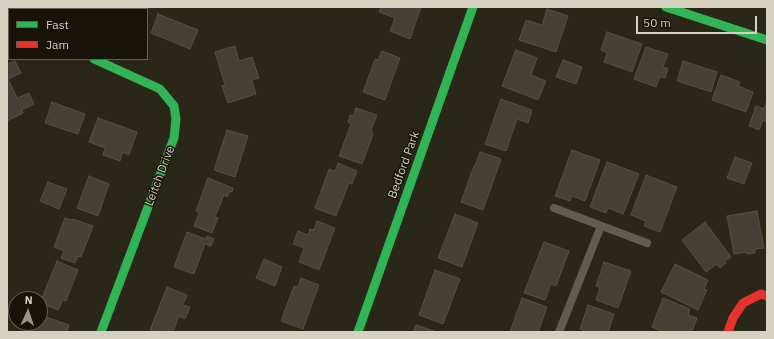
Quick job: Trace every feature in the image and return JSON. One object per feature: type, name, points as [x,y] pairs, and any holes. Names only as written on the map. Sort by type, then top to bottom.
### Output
[{"type":"street","name":"Bedford Park","points":[[358,332],[473,7]]},
{"type":"street","points":[[666,7],[767,40]]},
{"type":"street","name":"Leitch Drive","points":[[96,60],[160,89],[174,106],[176,119],[174,138],[101,332]]},
{"type":"street","points":[[728,332],[733,318],[743,303],[761,294],[767,296]]},
{"type":"lane","points":[[554,208],[647,243]]},
{"type":"lane","points":[[559,332],[601,226]]},
{"type":"building","points":[[112,7],[134,7],[134,8]]},
{"type":"building","points":[[381,7],[421,7],[410,39],[390,31],[395,18],[379,12]]},
{"type":"building","points":[[547,9],[568,16],[556,52],[519,40],[526,20],[542,25]]},
{"type":"building","points":[[7,14],[8,14],[8,46]]},
{"type":"building","points":[[158,14],[198,30],[190,49],[151,33]]},
{"type":"building","points":[[607,32],[642,44],[632,72],[604,62],[607,53],[601,50]]},
{"type":"building","points":[[235,46],[239,61],[252,57],[259,78],[252,80],[256,94],[228,103],[222,86],[225,85],[215,52]]},
{"type":"building","points":[[646,47],[668,54],[663,67],[668,69],[665,78],[660,77],[656,87],[634,79]]},
{"type":"building","points":[[516,50],[537,58],[531,75],[546,81],[538,100],[502,86]]},
{"type":"building","points":[[382,51],[400,58],[385,100],[363,92],[375,59],[378,60]]},
{"type":"building","points":[[563,60],[582,67],[576,84],[556,77]]},
{"type":"building","points":[[15,61],[21,73],[8,79],[17,98],[29,93],[34,104],[22,110],[23,113],[7,121],[7,64]]},
{"type":"building","points":[[683,61],[717,72],[711,92],[677,81]]},
{"type":"building","points":[[721,75],[740,82],[738,86],[753,92],[746,112],[712,100]]},
{"type":"building","points":[[501,99],[532,110],[528,123],[517,119],[506,151],[485,144]]},
{"type":"building","points":[[767,100],[767,122],[763,120],[759,130],[749,126],[756,106],[764,109]]},
{"type":"building","points":[[52,102],[85,114],[78,134],[45,123]]},
{"type":"building","points":[[356,108],[377,115],[371,130],[373,134],[362,164],[339,156],[351,124],[348,122],[350,115],[353,116]]},
{"type":"building","points":[[98,118],[137,132],[129,155],[123,152],[120,161],[103,155],[105,148],[89,142]]},
{"type":"building","points":[[227,130],[248,136],[235,177],[214,170]]},
{"type":"building","points":[[572,150],[600,160],[585,201],[572,196],[570,201],[555,196]]},
{"type":"building","points":[[480,152],[501,159],[483,210],[461,202]]},
{"type":"building","points":[[735,157],[752,163],[744,184],[727,178]]},
{"type":"building","points":[[607,162],[639,174],[623,214],[608,208],[606,213],[590,207]]},
{"type":"building","points":[[338,163],[357,171],[352,184],[349,183],[336,216],[315,208],[329,169],[335,171]]},
{"type":"building","points":[[646,175],[677,187],[660,232],[644,226],[646,221],[631,215]]},
{"type":"building","points":[[89,176],[109,184],[98,216],[77,208]]},
{"type":"building","points":[[208,178],[233,188],[232,192],[230,191],[227,197],[224,195],[215,217],[218,218],[212,233],[194,226],[199,213],[196,211]]},
{"type":"building","points":[[48,182],[67,189],[59,209],[40,201]]},
{"type":"building","points":[[757,211],[764,248],[755,249],[755,253],[747,254],[747,252],[734,254],[727,216]]},
{"type":"building","points":[[455,214],[478,223],[462,267],[438,258]]},
{"type":"building","points":[[65,218],[73,219],[93,226],[81,257],[78,256],[75,263],[61,258],[64,251],[54,247]]},
{"type":"building","points":[[317,221],[335,228],[319,270],[299,262],[304,248],[293,244],[298,231],[308,235],[310,229],[314,230]]},
{"type":"building","points":[[705,222],[731,257],[725,261],[726,263],[720,268],[717,264],[706,272],[682,240]]},
{"type":"building","points":[[187,232],[206,239],[207,236],[214,239],[211,246],[205,244],[194,274],[174,267]]},
{"type":"building","points":[[544,242],[569,251],[556,286],[551,284],[545,300],[524,293]]},
{"type":"building","points":[[264,259],[282,267],[275,286],[256,278]]},
{"type":"building","points":[[57,261],[78,270],[66,301],[63,300],[58,310],[48,306],[48,291],[45,291]]},
{"type":"building","points":[[604,262],[631,271],[618,308],[596,300],[600,287],[596,286]]},
{"type":"building","points":[[675,264],[708,280],[704,289],[707,290],[698,310],[661,292]]},
{"type":"building","points":[[435,270],[460,279],[443,324],[419,315]]},
{"type":"building","points":[[301,278],[319,285],[303,329],[281,321],[294,286],[298,287]]},
{"type":"building","points":[[167,287],[187,295],[183,305],[190,307],[185,319],[179,316],[173,332],[155,332],[150,330]]},
{"type":"building","points":[[522,298],[547,307],[538,332],[510,332]]},
{"type":"building","points":[[663,298],[690,309],[688,315],[697,318],[692,332],[663,332],[652,327]]},
{"type":"building","points":[[588,305],[614,314],[608,332],[583,332],[584,330],[580,329]]},
{"type":"building","points":[[48,318],[69,325],[67,332],[25,332],[48,331]]},
{"type":"building","points":[[416,325],[437,332],[413,332]]},
{"type":"traffic: fast","points":[[358,332],[473,7]]},
{"type":"traffic: fast","points":[[666,7],[767,40]]},
{"type":"traffic: fast","points":[[96,60],[160,89],[174,106],[176,119],[174,138],[101,332]]},
{"type":"traffic: jam","points":[[728,332],[733,318],[743,303],[761,294],[767,296]]}]
